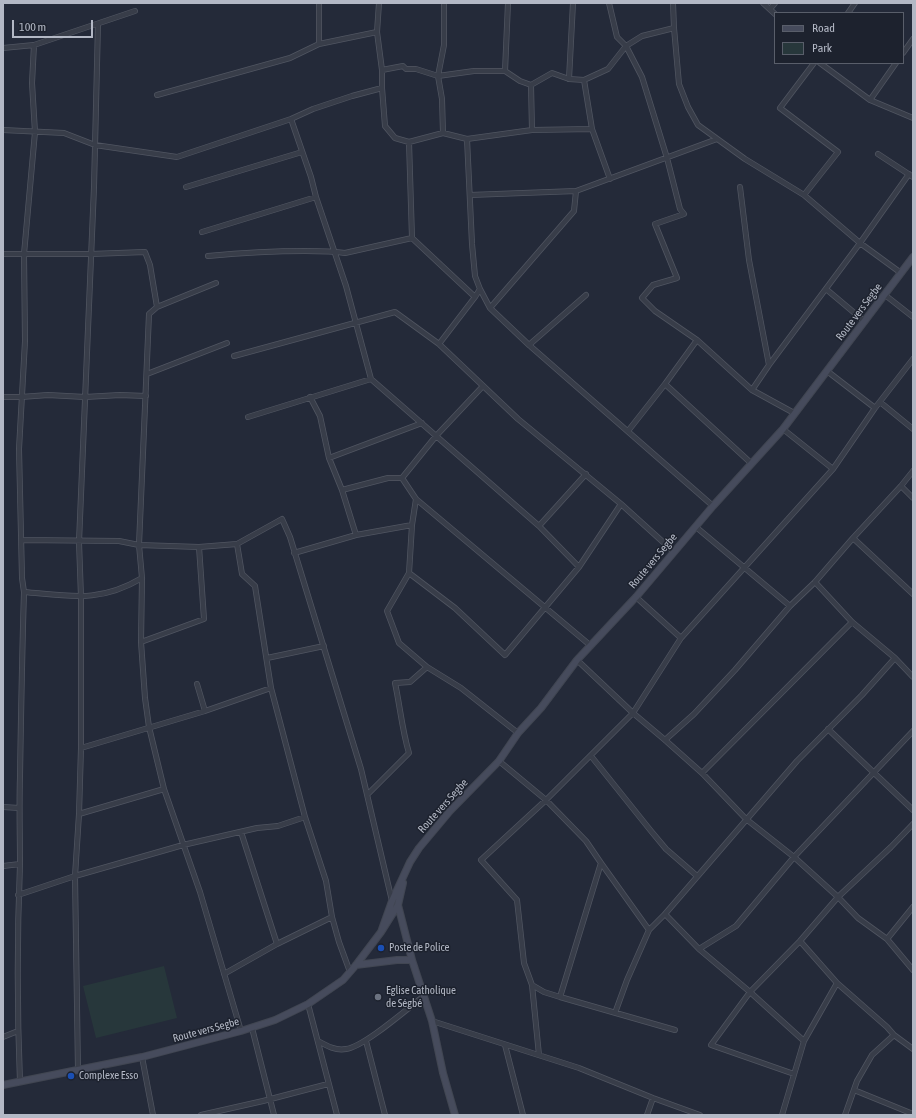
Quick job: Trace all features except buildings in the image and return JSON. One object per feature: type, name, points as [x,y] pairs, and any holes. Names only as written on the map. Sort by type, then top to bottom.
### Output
[{"type":"main road","name":"Route vers Segbe","points":[[3,1085],[142,1057],[252,1028],[275,1020],[308,1004],[343,980],[381,932],[398,905],[410,862],[419,848],[450,811],[500,760],[518,734],[541,708],[577,660],[636,597],[714,506],[783,429],[913,257]]},
{"type":"main road","name":"Route vers Segbe","points":[[381,932],[392,901],[406,873]]},
{"type":"main road","points":[[398,905],[412,960],[432,1021],[442,1073],[455,1115]]},
{"type":"main road","points":[[356,965],[397,960],[412,960]]},
{"type":"street","points":[[319,3],[319,44]]},
{"type":"street","points":[[379,3],[377,32],[382,70],[384,126],[395,138],[409,142],[443,133],[467,139],[532,130],[592,129]]},
{"type":"street","points":[[443,133],[442,99],[438,76],[444,45],[444,3]]},
{"type":"street","points":[[505,71],[508,3]]},
{"type":"street","points":[[569,79],[573,3]]},
{"type":"street","points":[[609,3],[617,37],[626,46],[642,77],[667,158],[680,209],[684,214],[655,224],[678,278],[653,285],[642,298],[655,310],[696,340],[752,390],[794,413]]},
{"type":"street","points":[[673,3],[680,84],[688,106],[698,125],[745,159],[804,195],[860,243],[901,273]]},
{"type":"street","points":[[764,3],[774,13]]},
{"type":"street","points":[[770,9],[775,3]]},
{"type":"street","points":[[849,12],[855,3]]},
{"type":"street","points":[[3,48],[34,45],[134,11]]},
{"type":"street","points":[[78,1070],[75,876],[80,814],[81,748],[81,597],[79,542],[95,145],[98,24]]},
{"type":"street","points":[[382,70],[403,66],[406,69],[416,69],[438,76],[474,71],[505,71],[520,81],[531,85],[552,73],[569,79],[584,80],[608,69],[626,46],[642,36],[674,28]]},
{"type":"street","points":[[157,95],[290,58],[319,44],[377,32]]},
{"type":"street","points":[[904,52],[913,39]]},
{"type":"street","points":[[20,1082],[18,1031],[18,894],[20,864],[19,808],[24,592],[22,578],[19,449],[25,341],[24,254],[35,132],[32,83],[34,45]]},
{"type":"street","points":[[804,195],[838,152],[780,108],[813,64]]},
{"type":"street","points":[[821,64],[870,100],[913,118]]},
{"type":"street","points":[[870,100],[895,64]]},
{"type":"street","points":[[584,80],[592,129],[610,179]]},
{"type":"street","points":[[531,85],[532,130]]},
{"type":"street","points":[[3,130],[64,132],[95,145],[177,157],[291,119],[314,109],[382,88]]},
{"type":"street","points":[[291,119],[335,251],[371,379],[538,526],[579,567]]},
{"type":"street","points":[[467,139],[475,276],[490,308],[529,345],[714,506]]},
{"type":"street","points":[[470,195],[576,191],[718,139]]},
{"type":"street","points":[[409,142],[412,238],[475,297]]},
{"type":"street","points":[[186,187],[302,152]]},
{"type":"street","points":[[752,390],[911,175],[878,154]]},
{"type":"street","points":[[740,187],[749,260],[769,365]]},
{"type":"street","points":[[490,308],[574,211],[576,191]]},
{"type":"street","points":[[202,232],[316,197]]},
{"type":"street","points":[[208,256],[247,253],[335,251],[345,253],[412,238]]},
{"type":"street","points":[[3,254],[91,254],[145,252],[150,265],[157,307]]},
{"type":"street","points":[[216,283],[157,307],[149,314],[139,545],[142,578],[141,642],[145,698],[149,728],[164,789],[200,892],[241,1031]]},
{"type":"street","points":[[440,344],[480,289]]},
{"type":"street","points":[[826,289],[864,321]]},
{"type":"street","points":[[529,345],[586,295]]},
{"type":"street","points":[[885,295],[913,317]]},
{"type":"street","points":[[234,356],[395,312],[440,344],[524,424],[586,474],[674,552]]},
{"type":"street","points":[[628,431],[665,384],[696,340]]},
{"type":"street","points":[[147,374],[227,343]]},
{"type":"street","points":[[540,1055],[532,985],[524,962],[517,900],[481,860],[546,800],[633,713],[681,638],[832,469],[875,408],[913,359]]},
{"type":"street","points":[[827,371],[875,408]]},
{"type":"street","points":[[248,417],[371,379]]},
{"type":"street","points":[[665,384],[752,464]]},
{"type":"street","points":[[402,478],[436,436],[483,386]]},
{"type":"street","points":[[3,397],[48,395],[85,397],[120,395],[146,396]]},
{"type":"street","points":[[310,397],[320,416],[329,458],[342,490],[356,535]]},
{"type":"street","points":[[880,402],[913,429]]},
{"type":"street","points":[[329,458],[422,423]]},
{"type":"street","points":[[783,429],[832,469]]},
{"type":"street","points":[[665,740],[694,714],[735,670],[790,606],[815,582],[913,471]]},
{"type":"street","points":[[538,526],[586,474]]},
{"type":"street","points":[[342,490],[388,478],[402,478]]},
{"type":"street","points":[[402,478],[416,499],[478,552],[494,563],[545,609],[591,646]]},
{"type":"street","points":[[901,486],[913,498]]},
{"type":"street","points":[[416,499],[412,524],[409,573],[387,610],[399,643],[427,667],[461,688],[518,734]]},
{"type":"street","points":[[409,573],[455,608],[505,655],[579,567],[621,504]]},
{"type":"street","points":[[22,540],[79,542],[119,541],[139,545],[199,547],[237,544],[282,519],[324,646],[368,794],[374,828],[392,901]]},
{"type":"street","points":[[294,553],[356,535],[412,524]]},
{"type":"street","points":[[696,527],[790,606]]},
{"type":"street","points":[[853,538],[913,594]]},
{"type":"street","points":[[237,544],[242,574],[255,586],[272,688],[306,816],[326,881],[332,917],[350,972]]},
{"type":"street","points":[[141,642],[204,619],[199,547]]},
{"type":"street","points":[[24,592],[81,597],[100,595],[128,586],[142,578]]},
{"type":"street","points":[[815,582],[852,622],[895,658],[913,677]]},
{"type":"street","points":[[636,597],[681,638]]},
{"type":"street","points":[[702,773],[852,622]]},
{"type":"street","points":[[267,658],[324,646]]},
{"type":"street","points":[[615,1013],[648,930],[664,914],[797,761],[895,658]]},
{"type":"street","points":[[577,660],[633,713],[702,773],[746,819],[794,857],[838,897],[858,918],[887,939],[913,970]]},
{"type":"street","points":[[368,794],[409,753],[404,737],[395,683],[410,682],[427,667]]},
{"type":"street","points":[[197,684],[205,711]]},
{"type":"street","points":[[81,748],[205,711],[272,688]]},
{"type":"street","points":[[828,729],[913,810]]},
{"type":"street","points":[[699,949],[736,926],[794,857],[913,731]]},
{"type":"street","points":[[591,756],[666,849],[697,876]]},
{"type":"street","points":[[500,760],[546,800],[586,841],[648,930]]},
{"type":"street","points":[[80,814],[164,789]]},
{"type":"street","points":[[3,807],[19,808]]},
{"type":"street","points":[[18,894],[183,845],[257,828],[278,826],[306,816]]},
{"type":"street","points":[[794,1074],[711,1046],[750,992],[800,941],[838,897],[892,847],[913,824]]},
{"type":"street","points":[[241,832],[277,944]]},
{"type":"street","points":[[560,997],[600,863]]},
{"type":"street","points":[[3,866],[20,864]]},
{"type":"street","points":[[887,939],[913,907]]},
{"type":"street","points":[[664,914],[699,949],[750,992],[804,1041]]},
{"type":"street","points":[[224,974],[277,944],[332,917]]},
{"type":"street","points":[[800,941],[838,983],[894,1035],[913,1049]]},
{"type":"street","points":[[782,1115],[804,1041],[838,983]]},
{"type":"street","points":[[532,985],[544,992],[675,1030]]},
{"type":"street","points":[[318,1041],[329,1047],[347,1049],[366,1041],[424,996]]},
{"type":"street","points":[[308,1004],[337,1115]]},
{"type":"street","points":[[432,1021],[579,1068],[700,1115]]},
{"type":"street","points":[[252,1028],[274,1115]]},
{"type":"street","points":[[3,1037],[18,1031]]},
{"type":"street","points":[[845,1115],[857,1081],[872,1055],[894,1035]]},
{"type":"street","points":[[366,1041],[385,1115]]},
{"type":"street","points":[[505,1045],[523,1115]]},
{"type":"street","points":[[142,1057],[153,1115]]},
{"type":"street","points":[[201,1115],[215,1114],[328,1084]]},
{"type":"street","points":[[854,1090],[913,1114]]},
{"type":"street","points":[[646,1115],[653,1098]]},
{"type":"green space","points":[[164,966],[177,1018],[96,1038],[83,986]]},
{"type":"place","name":"Poste de Police","points":[[381,948]]},
{"type":"place","name":"Eglise Catholique de Ségbé","points":[[378,997]]},
{"type":"place","name":"Complexe Esso","points":[[71,1076]]}]
